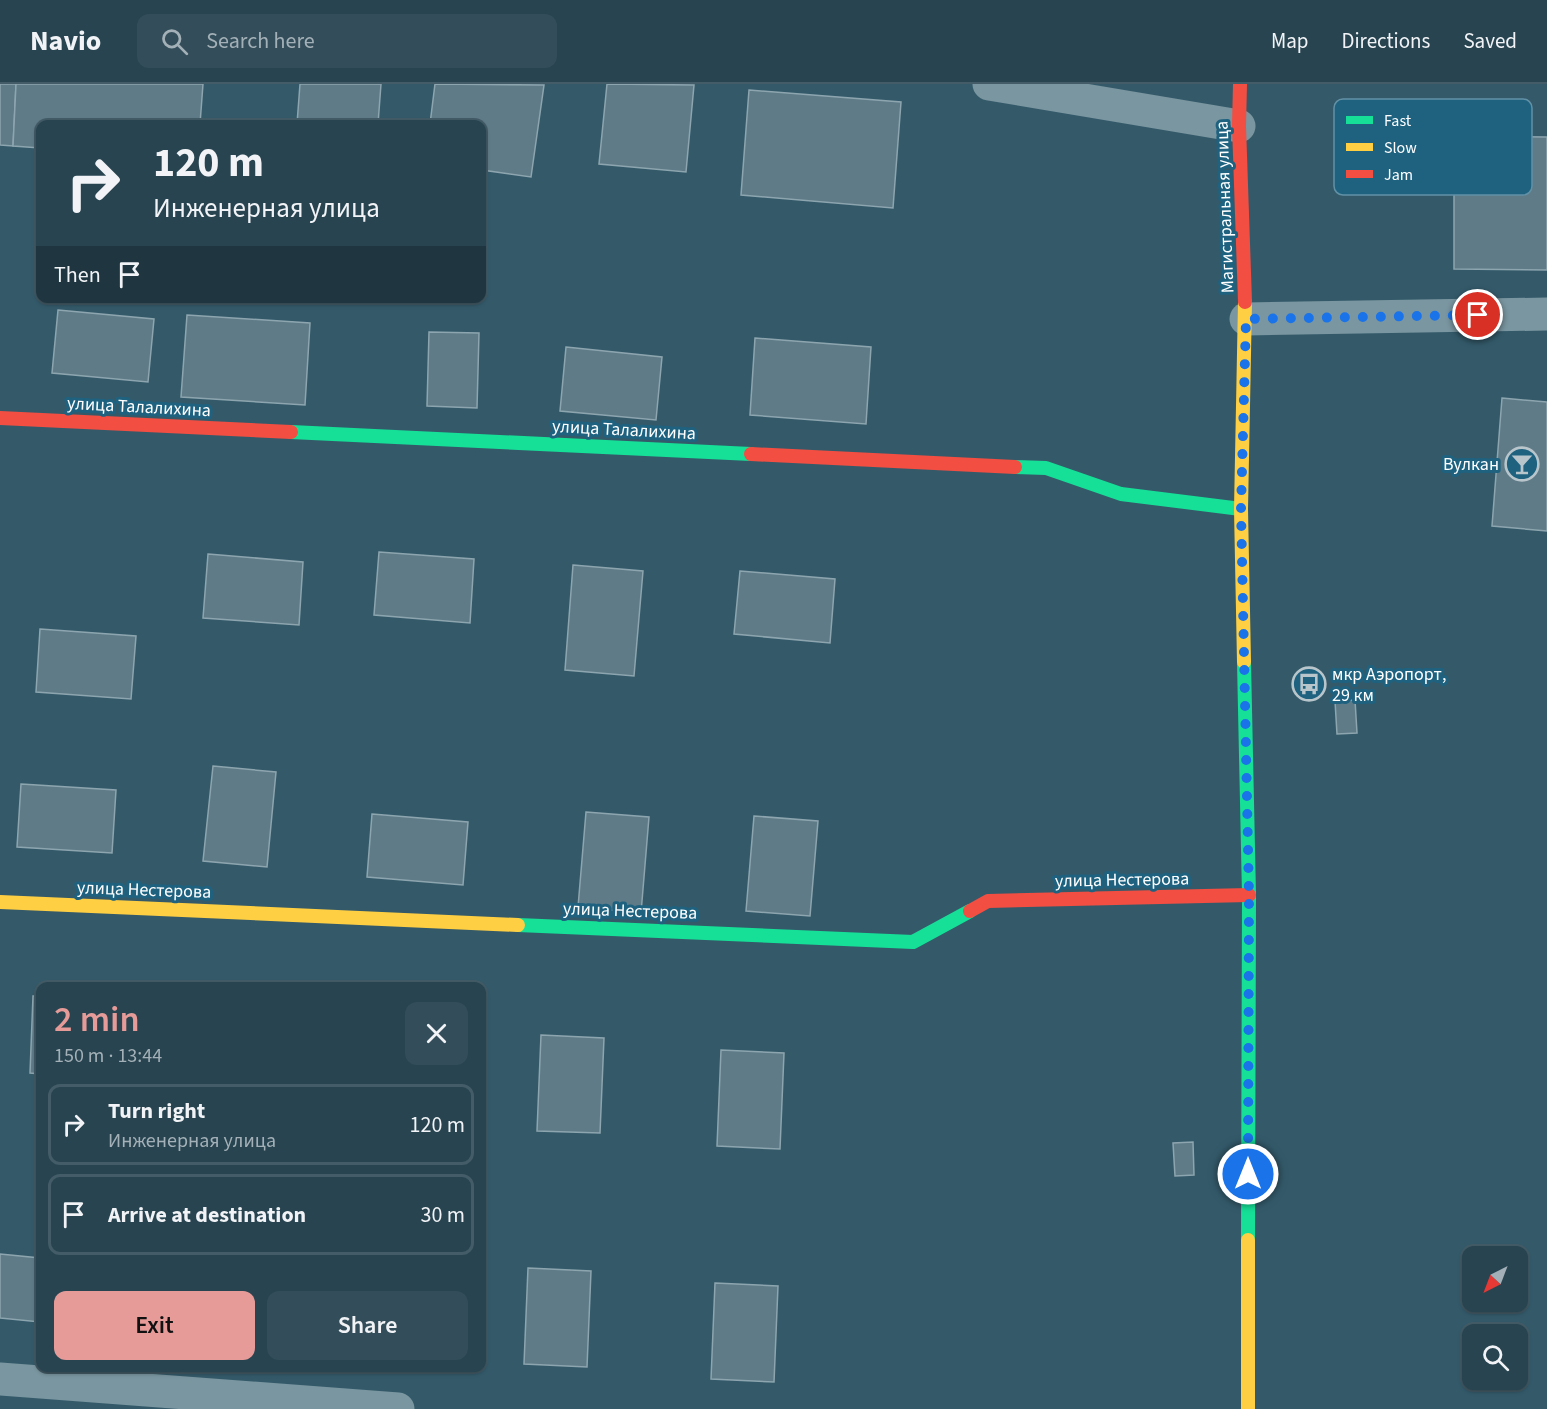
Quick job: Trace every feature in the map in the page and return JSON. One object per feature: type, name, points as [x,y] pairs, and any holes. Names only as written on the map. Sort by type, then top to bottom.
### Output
[{"type":"street","points":[[989,84],[1239,126]]},
{"type":"street","name":"Магистральная улица","points":[[1240,84],[1239,126],[1246,319],[1241,509],[1249,895],[1248,1409]]},
{"type":"street","points":[[1246,319],[1547,314]]},
{"type":"street","name":"улица Талалихина","points":[[0,418],[1046,468],[1121,494],[1241,509]]},
{"type":"street","name":"улица Нестерова","points":[[0,902],[913,942],[988,902],[1249,895]]},
{"type":"street","points":[[0,1379],[398,1409]]},
{"type":"building","points":[[0,84],[16,84],[13,146],[0,145]]},
{"type":"building","points":[[16,84],[203,84],[200,120],[36,120],[36,148],[13,146]]},
{"type":"building","points":[[300,84],[381,84],[378,120],[297,120]]},
{"type":"building","points":[[435,84],[544,85],[531,177],[486,171],[486,120],[430,120]]},
{"type":"building","points":[[607,84],[694,85],[686,172],[599,164]]},
{"type":"building","points":[[749,90],[901,102],[893,208],[741,195]]},
{"type":"building","points":[[1532,137],[1547,137],[1547,270],[1454,269],[1454,195],[1532,195]]},
{"type":"building","points":[[58,310],[154,319],[148,382],[52,373]]},
{"type":"building","points":[[187,315],[310,323],[305,405],[181,397]]},
{"type":"building","points":[[429,332],[479,333],[477,408],[427,406]]},
{"type":"building","points":[[755,338],[871,347],[866,424],[750,415]]},
{"type":"building","points":[[566,347],[662,357],[656,420],[560,411]]},
{"type":"building","name":"Вулкан","points":[[1502,398],[1547,402],[1547,531],[1492,526]]},
{"type":"building","points":[[379,552],[474,559],[470,623],[374,615]]},
{"type":"building","points":[[208,554],[303,562],[299,625],[203,618]]},
{"type":"building","points":[[573,565],[643,571],[634,676],[565,670]]},
{"type":"building","points":[[740,571],[835,579],[830,643],[734,634]]},
{"type":"building","points":[[40,629],[136,636],[131,699],[36,692]]},
{"type":"building","points":[[1355,700],[1357,733],[1337,734],[1335,701]]},
{"type":"building","points":[[213,766],[276,772],[267,867],[203,861]]},
{"type":"building","points":[[21,784],[116,790],[112,853],[17,847]]},
{"type":"building","points":[[586,812],[649,817],[641,913],[578,907]]},
{"type":"building","points":[[372,814],[468,822],[463,885],[367,877]]},
{"type":"building","points":[[754,816],[818,821],[810,916],[746,911]]},
{"type":"building","points":[[33,996],[36,996],[36,1074],[30,1073]]},
{"type":"building","points":[[541,1035],[604,1038],[600,1133],[537,1131]]},
{"type":"building","points":[[721,1050],[784,1053],[780,1149],[717,1146]]},
{"type":"building","points":[[1193,1142],[1194,1175],[1175,1176],[1173,1143]]},
{"type":"building","points":[[0,1254],[36,1258],[36,1322],[0,1318]]},
{"type":"building","points":[[528,1268],[591,1271],[587,1367],[524,1364]]},
{"type":"building","points":[[715,1283],[778,1286],[774,1382],[711,1379]]},
{"type":"traffic: fast","points":[[291,432],[751,454]]},
{"type":"traffic: fast","points":[[1015,467],[1046,468],[1121,494],[1241,509]]},
{"type":"traffic: fast","points":[[1244,662],[1249,895],[1248,1240]]},
{"type":"traffic: fast","points":[[518,925],[913,942],[970,911]]},
{"type":"traffic: slow","points":[[1244,662],[1241,509],[1245,302]]},
{"type":"traffic: slow","points":[[0,902],[518,925]]},
{"type":"traffic: slow","points":[[1248,1240],[1248,1409]]},
{"type":"traffic: jam","points":[[1240,84],[1239,126],[1245,302]]},
{"type":"traffic: jam","points":[[0,418],[291,432]]},
{"type":"traffic: jam","points":[[751,454],[1015,467]]},
{"type":"traffic: jam","points":[[970,911],[988,901],[1249,895]]},
{"type":"place","name":"Вулкан","points":[[1522,464]]},
{"type":"place","name":"мкр Аэропорт, 29 км","points":[[1309,684]]},
{"type":"route","points":[[1248,1174],[1249,895],[1241,509],[1246,319],[1478,315]]}]
